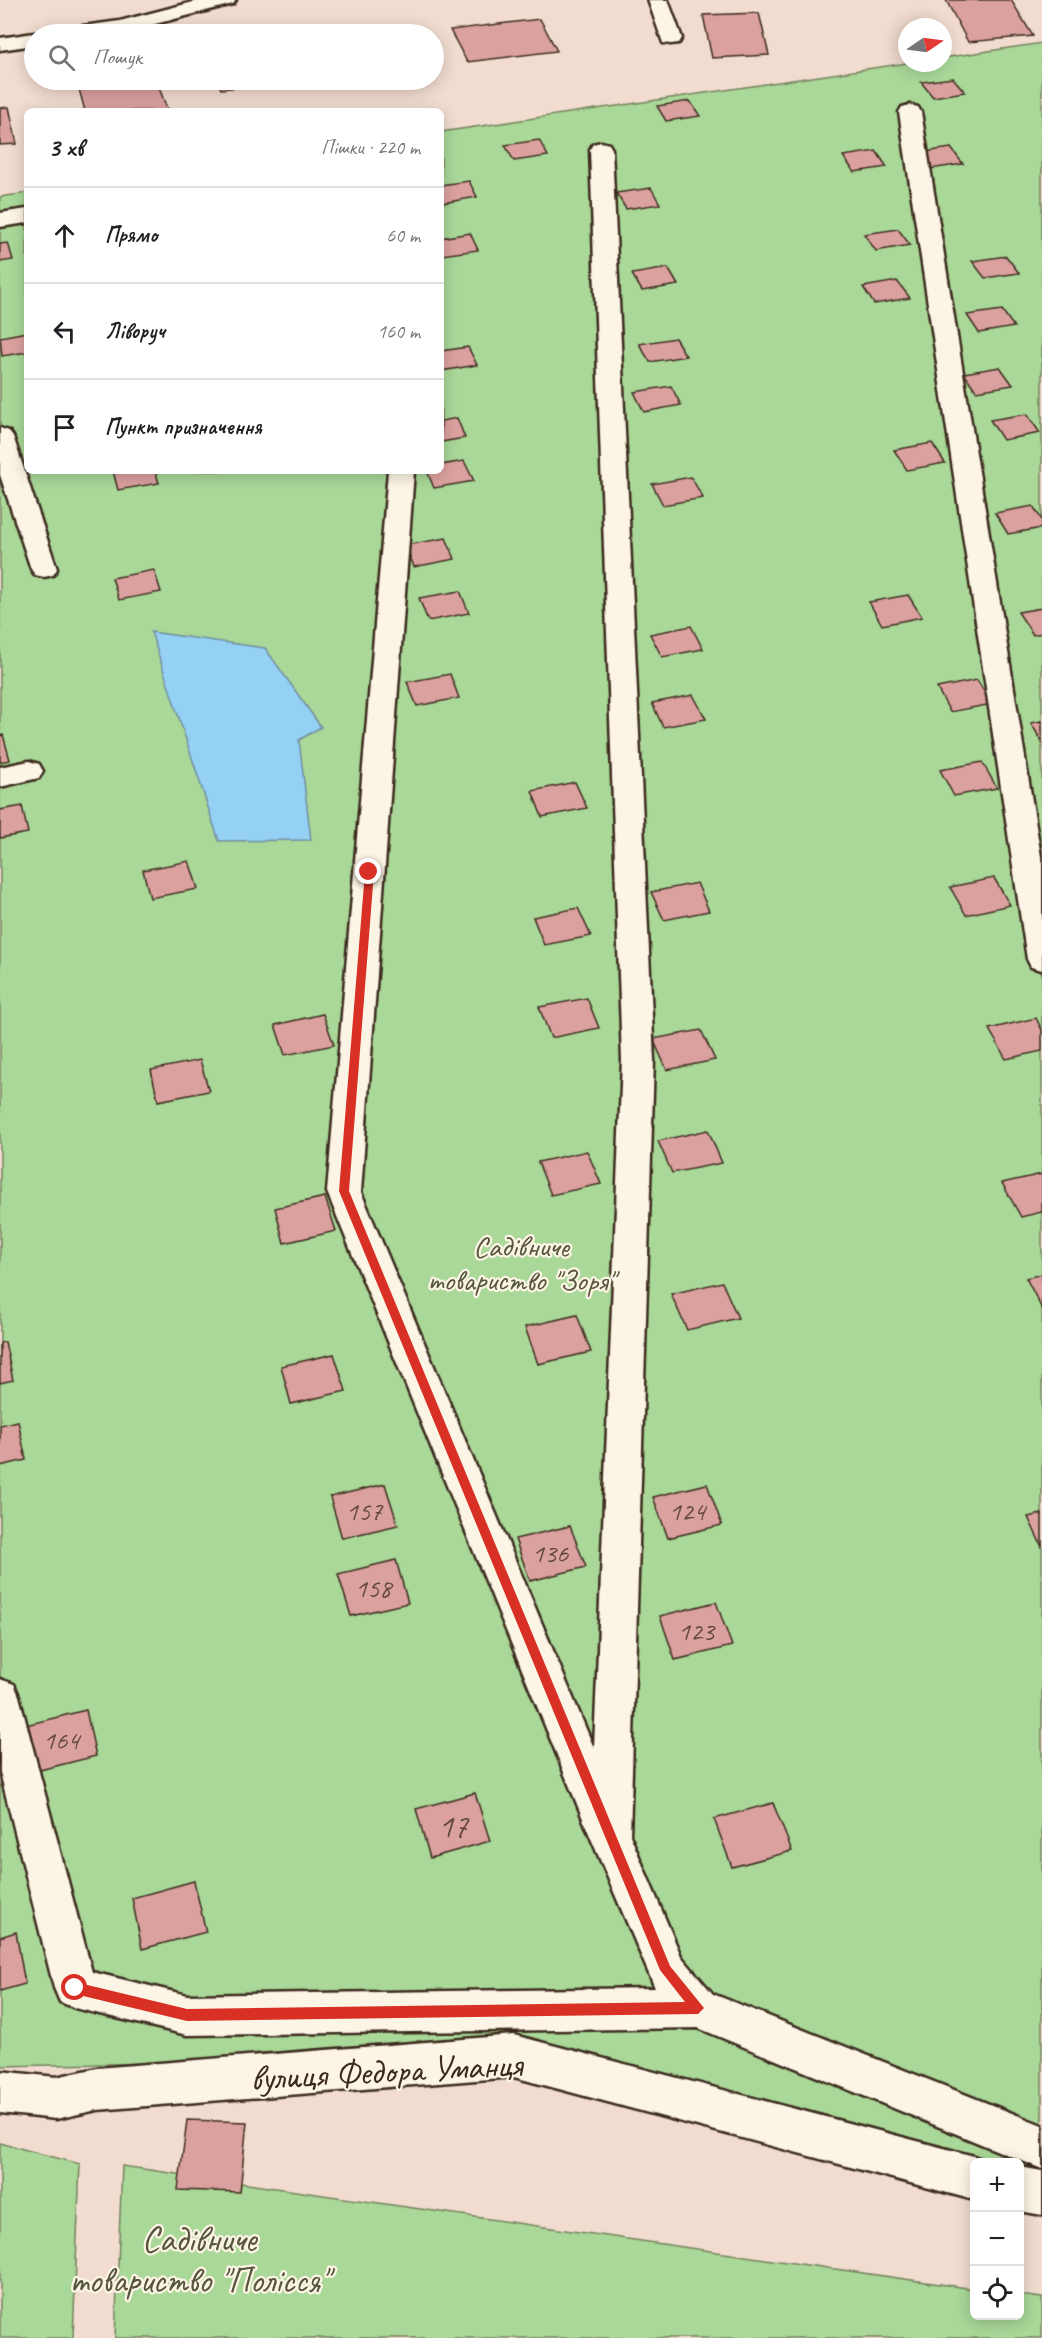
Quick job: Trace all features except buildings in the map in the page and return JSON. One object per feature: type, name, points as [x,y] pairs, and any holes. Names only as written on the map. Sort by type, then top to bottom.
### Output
[{"type":"street","points":[[132,24],[226,0]]},
{"type":"street","points":[[658,0],[671,38]]},
{"type":"street","points":[[0,45],[24,41]]},
{"type":"street","points":[[910,112],[1042,959]]},
{"type":"street","points":[[601,149],[638,1060],[610,1836]]},
{"type":"street","points":[[0,220],[24,216]]},
{"type":"street","points":[[0,436],[44,569]]},
{"type":"street","points":[[401,474],[344,1191],[666,1970],[698,2008]]},
{"type":"street","points":[[0,777],[29,771]]},
{"type":"street","points":[[0,1696],[75,1988],[187,2015],[698,2008],[1042,2146]]},
{"type":"street","name":"вулиця Федора Уманця","points":[[0,2092],[56,2098],[96,2089],[514,2056],[970,2177]]},
{"type":"street","points":[[1024,2190],[1042,2193]]},
{"type":"green space","name":"Садівниче товариство \"Зоря\"","points":[[1042,43],[1042,2192],[1024,2189],[1024,2158],[970,2158],[970,2177],[514,2056],[0,2066],[0,197],[24,193],[24,474],[444,474],[444,132],[898,64],[898,72],[952,72],[952,57]]},
{"type":"green space","points":[[0,2143],[80,2164],[73,2338],[0,2338]]},
{"type":"green space","name":"Садівниче товариство \"Полісся\"","points":[[122,2166],[970,2288],[970,2320],[1024,2320],[1024,2296],[1042,2298],[1042,2338],[115,2338]]},
{"type":"water","points":[[151,632],[265,648],[321,727],[299,740],[311,840],[219,841]]},
{"type":"route","points":[[75,1988],[187,2015],[698,2008],[666,1970],[344,1191],[369,872]]}]
